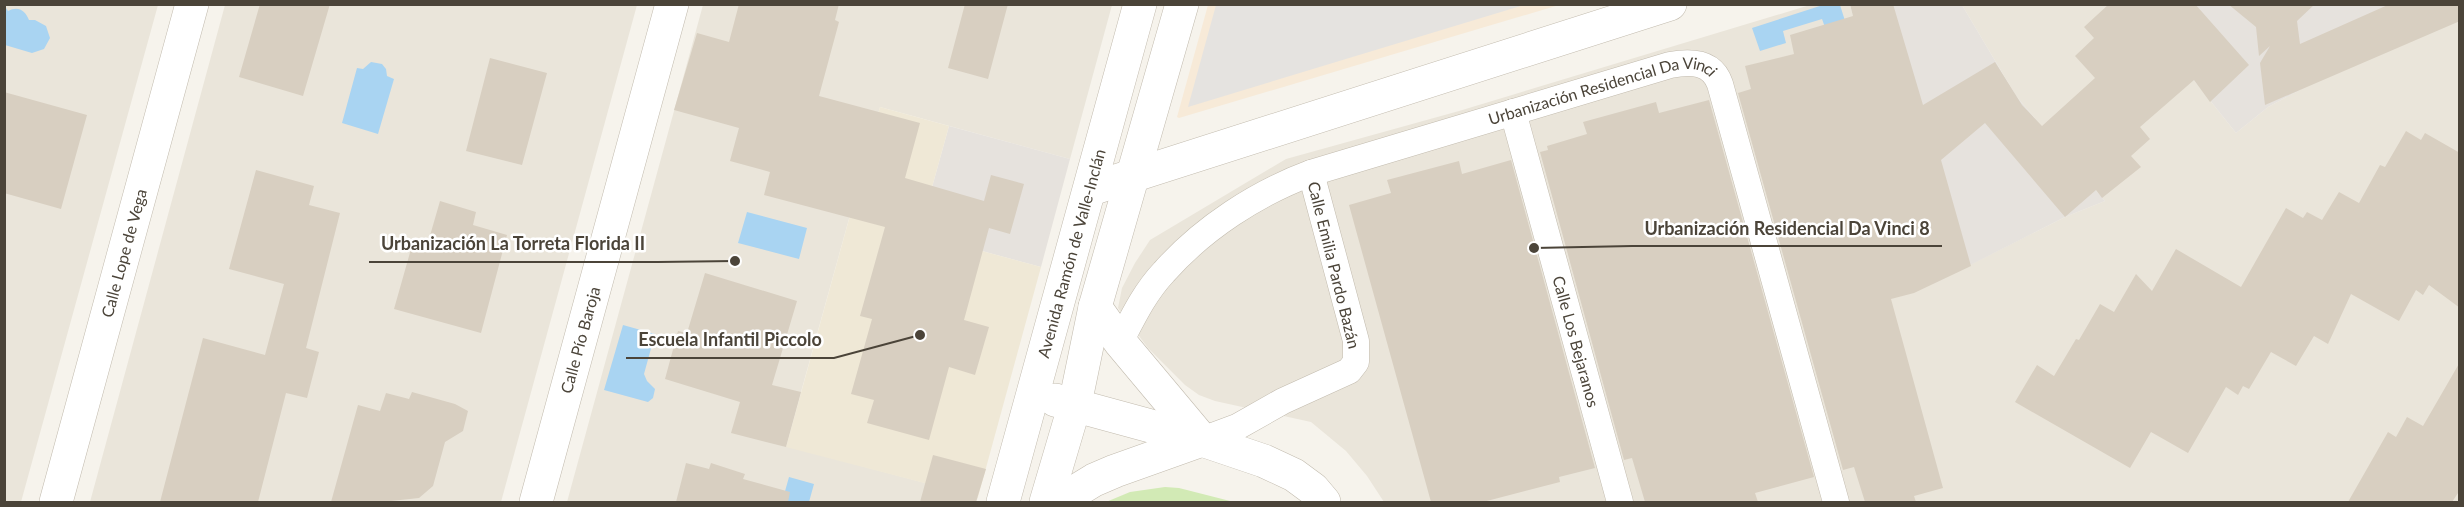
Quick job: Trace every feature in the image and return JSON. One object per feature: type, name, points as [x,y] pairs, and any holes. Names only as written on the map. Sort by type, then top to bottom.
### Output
[{"type":"street","name":"Calle Lope de Vega","points":[[56,502],[192,4]]},
{"type":"street","name":"Calle Pío Baroja","points":[[536,502],[672,4]]},
{"type":"street","name":"Avenida Ramón de Valle-Inclán","points":[[1003,502],[1091,189],[1140,4]]},
{"type":"street","points":[[1046,502],[1075,404],[1095,307],[1182,4]]},
{"type":"street","points":[[1091,189],[1670,4]]},
{"type":"street","points":[[1095,307],[1120,342],[1202,440]]},
{"type":"street","points":[[1033,395],[1075,404],[1202,440],[1264,461],[1294,475],[1313,489],[1324,502]]},
{"type":"street","name":"Calle Emilia Pardo Bazán","points":[[1058,502],[1094,480],[1202,440]]},
{"type":"lane","name":"Urbanización Residencial Da Vinci","points":[[1120,342],[1143,299],[1163,272],[1189,248],[1243,207],[1280,185],[1311,173],[1670,65],[1692,62],[1704,65],[1714,72],[1720,84],[1836,502]]},
{"type":"lane","name":"Calle Los Bejaranos","points":[[1513,112],[1620,502]]},
{"type":"lane","name":"Calle Emilia Pardo Bazán","points":[[1202,440],[1237,427],[1283,401],[1337,378],[1349,371],[1356,362],[1356,341],[1311,173]]},
{"type":"shaded area","points":[[1216,4],[1524,5],[1188,107]]},
{"type":"shaded area","points":[[4,5],[158,5],[21,502],[4,502]]},
{"type":"shaded area","points":[[225,5],[637,5],[501,502],[90,502]]},
{"type":"shaded area","points":[[703,5],[1112,5],[1070,159],[880,107],[786,446],[978,497],[976,502],[567,502]]},
{"type":"shaded area","points":[[1208,5],[1559,5],[1179,118],[1177,117]]},
{"type":"shaded area","points":[[1810,5],[1850,5],[1934,283],[2065,217],[2105,201],[2016,96],[1962,5],[2195,5],[2185,69],[2236,133],[2268,107],[2305,87],[2459,20],[2459,502],[1384,502],[1367,476],[1346,451],[1311,422],[1215,401],[1199,395],[1185,385],[1148,348],[1118,308],[1122,288],[1150,240],[1286,159],[1459,111]]},
{"type":"shaded area","points":[[1850,5],[1962,5],[2016,96],[2105,201],[2065,217],[1933,284]]},
{"type":"shaded area","points":[[2195,5],[2459,5],[2268,107],[2236,133],[2185,69]]},
{"type":"shaded area","points":[[880,107],[949,126],[919,234],[1041,267],[978,497],[786,447]]},
{"type":"shaded area","points":[[949,126],[1070,159],[1041,267],[919,234]]},
{"type":"green space","points":[[1165,487],[1179,488],[1234,502],[1106,502],[1130,492]]},
{"type":"water","points":[[1826,4],[1840,5],[1846,24],[1826,30],[1822,19],[1783,31],[1786,43],[1760,51],[1752,28]]},
{"type":"water","points":[[4,5],[8,11],[21,10],[29,20],[35,20],[46,26],[50,38],[44,49],[32,53],[5,45]]},
{"type":"water","points":[[371,62],[382,64],[387,76],[394,79],[378,134],[342,123],[357,68],[363,69]]},
{"type":"water","points":[[747,212],[807,228],[799,259],[738,243]]},
{"type":"water","points":[[623,325],[655,334],[644,374],[655,389],[653,398],[648,402],[604,390]]},
{"type":"water","points":[[789,477],[814,484],[809,502],[782,502]]},
{"type":"building","points":[[260,4],[330,4],[303,96],[239,77]]},
{"type":"building","points":[[739,4],[839,4],[835,20],[839,22],[819,96],[920,123],[905,178],[984,201],[991,175],[1024,184],[1010,234],[989,228],[964,320],[989,327],[975,375],[949,367],[929,440],[867,423],[874,400],[851,394],[872,319],[860,316],[885,227],[764,195],[770,172],[730,161],[739,128],[674,110],[697,33],[729,42]]},
{"type":"building","points":[[965,4],[1008,4],[988,79],[948,68]]},
{"type":"building","points":[[1850,4],[1893,4],[1923,105],[1995,62],[2022,105],[2042,126],[2095,78],[2075,56],[2094,38],[2084,27],[2109,4],[2195,4],[2249,65],[2210,102],[2194,80],[2140,127],[2150,139],[2131,156],[2141,167],[2102,198],[2096,190],[2065,217],[1985,123],[1941,160],[1971,266],[1914,293],[1891,299],[1943,488],[1914,496],[1916,502],[1865,502],[1854,467],[1843,470],[1738,93],[1751,89],[1745,66],[1794,54],[1790,35],[1853,16]]},
{"type":"building","points":[[2228,4],[2315,4],[2297,21],[2300,44],[2390,4],[2460,4],[2460,21],[2265,105],[2260,63],[2270,46],[2259,56],[2256,27]]},
{"type":"building","points":[[490,58],[547,73],[522,165],[466,151]]},
{"type":"building","points":[[4,92],[87,115],[61,209],[4,193]]},
{"type":"building","points":[[1709,100],[1814,477],[1755,493],[1758,502],[1645,502],[1632,458],[1624,460],[1540,152],[1548,150],[1547,146],[1587,134],[1583,122],[1656,102],[1659,113]]},
{"type":"building","points":[[2406,131],[2421,140],[2425,133],[2460,153],[2460,308],[2429,285],[2423,295],[2416,290],[2399,321],[2351,294],[2328,344],[2314,336],[2296,366],[2271,352],[2249,389],[2243,386],[2238,395],[2226,387],[2188,453],[2151,432],[2130,468],[2015,402],[2037,365],[2054,376],[2100,304],[2114,312],[2136,274],[2152,291],[2176,249],[2241,287],[2286,208],[2303,218],[2307,212],[2322,220],[2339,192],[2359,203],[2380,165],[2385,167]]},
{"type":"building","points":[[1511,160],[1595,468],[1559,477],[1560,482],[1483,502],[1431,502],[1349,205],[1391,193],[1387,180],[1459,161],[1462,174]]},
{"type":"building","points":[[256,170],[314,186],[309,205],[340,213],[306,348],[319,352],[307,398],[286,393],[258,502],[160,502],[203,338],[265,355],[284,284],[229,269]]},
{"type":"building","points":[[440,201],[476,212],[473,225],[507,235],[481,333],[394,309],[413,242],[427,246]]},
{"type":"building","points":[[705,273],[797,301],[772,385],[801,392],[786,447],[731,433],[740,402],[665,379],[678,331],[687,333]]},
{"type":"building","points":[[2460,362],[2460,490],[2452,502],[2348,502],[2388,432],[2396,437],[2407,417],[2423,426]]},
{"type":"building","points":[[412,392],[455,404],[468,411],[463,431],[445,442],[433,486],[419,498],[382,502],[331,502],[358,405],[380,411],[386,393],[409,399]]},
{"type":"building","points":[[933,455],[986,469],[976,502],[920,502]]},
{"type":"building","points":[[686,463],[709,469],[711,463],[745,474],[743,479],[790,492],[788,502],[676,502]]},
{"type":"place","name":"Urbanización Residencial Da Vinci 8","points":[[1534,248]]},
{"type":"place","name":"Urbanización La Torreta Florida II","points":[[735,261]]},
{"type":"place","name":"Escuela Infantil Piccolo","points":[[920,335]]}]
